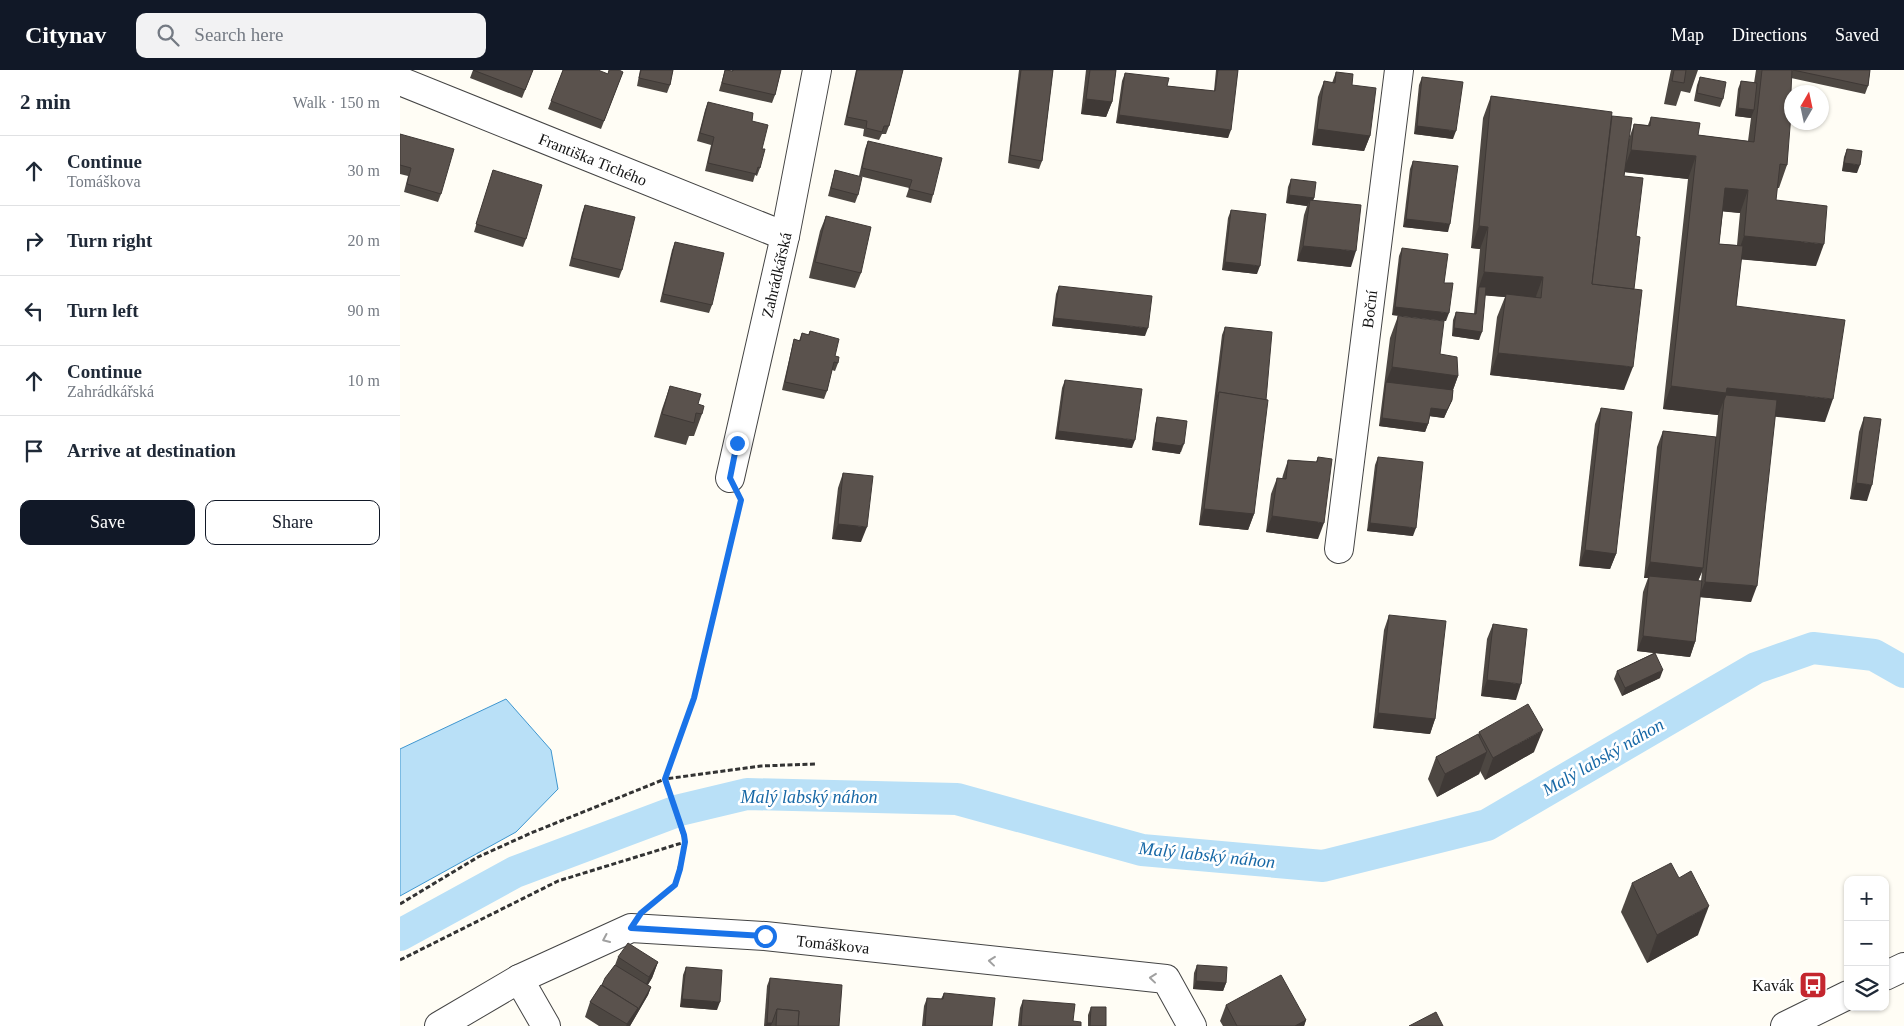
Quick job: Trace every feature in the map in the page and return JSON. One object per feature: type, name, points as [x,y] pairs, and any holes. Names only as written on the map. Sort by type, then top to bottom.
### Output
[{"type":"street","name":"Zahrádkářská","points":[[730,478],[785,236],[817,70]]},
{"type":"street","name":"Boční","points":[[1339,549],[1399,70]]},
{"type":"street","name":"Františka Tichého","points":[[400,81],[785,236]]},
{"type":"street","name":"Tomáškova","points":[[439,1026],[518,979],[631,928],[765,936],[1166,979],[1192,1026]]},
{"type":"street","points":[[1889,974],[1904,967]]},
{"type":"street","points":[[518,979],[546,1026]]},
{"type":"street","points":[[1785,1026],[1844,997]]},
{"type":"path","points":[[631,928],[641,913],[675,885],[685,842],[665,779],[694,698],[741,500],[730,478]]},
{"type":"path","points":[[400,904],[478,858],[531,833],[665,779],[761,766],[815,764]]},
{"type":"path","points":[[400,960],[558,881],[685,842]]},
{"type":"water","points":[[506,699],[551,750],[558,789],[516,832],[400,896],[400,749]]},
{"type":"building","points":[[473,70],[533,70],[525,90]]},
{"type":"building","points":[[563,70],[598,70],[608,74],[609,70],[623,72],[604,121],[551,101]]},
{"type":"building","points":[[641,70],[673,70],[670,85],[639,78]]},
{"type":"building","points":[[725,70],[781,70],[775,95],[722,83]]},
{"type":"building","points":[[857,70],[903,70],[889,126],[884,126],[882,132],[866,128],[867,121],[847,117]]},
{"type":"building","points":[[1021,70],[1053,70],[1042,161],[1010,155]]},
{"type":"building","points":[[1090,70],[1116,70],[1112,102],[1086,99]]},
{"type":"building","points":[[1218,70],[1238,70],[1231,130],[1119,115],[1125,73],[1169,78],[1167,86],[1215,91]]},
{"type":"building","points":[[1674,70],[1686,70],[1684,83],[1672,81]]},
{"type":"building","points":[[1762,70],[1792,70],[1791,85],[1784,85],[1784,130],[1790,130],[1787,165],[1780,164],[1776,200],[1827,206],[1824,244],[1744,236],[1748,190],[1725,188],[1719,244],[1743,246],[1736,306],[1845,320],[1833,399],[1727,388],[1726,393],[1671,386],[1696,156],[1631,150],[1634,124],[1650,126],[1651,117],[1700,123],[1698,135],[1754,142]]},
{"type":"building","points":[[1793,70],[1870,70],[1868,86]]},
{"type":"building","points":[[1336,72],[1353,74],[1352,85],[1376,88],[1370,136],[1317,129],[1324,81],[1335,83]]},
{"type":"building","points":[[1422,77],[1463,82],[1456,131],[1417,126]]},
{"type":"building","points":[[1700,77],[1726,82],[1723,99],[1697,93]]},
{"type":"building","points":[[1741,81],[1757,83],[1754,110],[1738,108]]},
{"type":"building","points":[[1491,96],[1612,112],[1592,284],[1642,290],[1633,367],[1498,353],[1506,294],[1541,298],[1543,277],[1484,272],[1488,227],[1479,226]]},
{"type":"building","points":[[708,102],[753,113],[752,121],[768,125],[762,149],[765,149],[760,168],[758,167],[756,174],[708,163],[714,137],[700,133]]},
{"type":"building","points":[[1612,116],[1632,118],[1624,176],[1643,178],[1636,236],[1640,237],[1634,289],[1592,284]]},
{"type":"building","points":[[400,134],[454,149],[441,194],[407,184],[411,168],[400,165]]},
{"type":"building","points":[[868,141],[942,158],[933,195],[909,189],[912,180],[862,168]]},
{"type":"building","points":[[1847,149],[1862,151],[1860,165],[1844,163]]},
{"type":"building","points":[[1413,161],[1458,166],[1450,224],[1406,219]]},
{"type":"building","points":[[493,170],[542,185],[526,239],[476,224]]},
{"type":"building","points":[[835,170],[862,177],[858,195],[831,188]]},
{"type":"building","points":[[1291,179],[1316,182],[1314,198],[1289,195]]},
{"type":"building","points":[[1310,200],[1361,205],[1356,251],[1303,246]]},
{"type":"building","points":[[585,205],[635,217],[622,270],[572,258]]},
{"type":"building","points":[[1231,210],[1266,214],[1260,266],[1225,262]]},
{"type":"building","points":[[826,216],[871,227],[861,273],[815,262]]},
{"type":"building","points":[[675,242],[724,253],[712,305],[663,294]]},
{"type":"building","points":[[1402,248],[1448,254],[1444,283],[1453,283],[1449,313],[1395,307]]},
{"type":"building","points":[[1059,286],[1152,296],[1148,328],[1054,318]]},
{"type":"building","points":[[1479,287],[1486,287],[1482,332],[1454,328],[1456,312],[1476,314]]},
{"type":"building","points":[[1398,316],[1444,321],[1440,354],[1457,357],[1458,376],[1392,367]]},
{"type":"building","points":[[1225,327],[1272,332],[1266,400],[1219,392],[1216,400]]},
{"type":"building","points":[[810,331],[839,339],[835,356],[839,357],[838,363],[834,362],[827,391],[785,382],[794,339],[800,341],[802,333],[809,335]]},
{"type":"building","points":[[1065,380],[1142,389],[1135,440],[1058,431]]},
{"type":"building","points":[[1386,382],[1453,390],[1452,400],[1447,410],[1431,408],[1428,424],[1382,418]]},
{"type":"building","points":[[670,386],[701,394],[698,404],[704,406],[702,414],[696,413],[694,423],[662,414]]},
{"type":"building","points":[[1219,392],[1268,400],[1254,514],[1204,509]]},
{"type":"building","points":[[1726,395],[1777,400],[1757,586],[1705,582]]},
{"type":"building","points":[[1601,408],[1632,412],[1616,554],[1585,550]]},
{"type":"building","points":[[1157,417],[1187,421],[1184,444],[1182,446],[1154,442]]},
{"type":"building","points":[[1864,417],[1881,419],[1872,485],[1856,483]]},
{"type":"building","points":[[1663,431],[1716,437],[1703,568],[1650,562]]},
{"type":"building","points":[[1318,457],[1332,459],[1324,523],[1272,516],[1277,478],[1286,479],[1288,460],[1317,462]]},
{"type":"building","points":[[1378,457],[1423,462],[1416,528],[1370,523]]},
{"type":"building","points":[[843,473],[873,476],[867,527],[838,524]]},
{"type":"building","points":[[1649,576],[1702,581],[1695,642],[1643,636]]},
{"type":"building","points":[[1389,615],[1446,621],[1435,719],[1378,713]]},
{"type":"building","points":[[1493,624],[1527,629],[1521,684],[1487,680]]},
{"type":"building","points":[[1655,653],[1663,670],[1625,688],[1617,671]]},
{"type":"building","points":[[1528,704],[1543,730],[1493,758],[1479,732]]},
{"type":"building","points":[[1478,734],[1487,752],[1445,774],[1436,757]]},
{"type":"building","points":[[1671,863],[1679,878],[1691,871],[1709,906],[1657,935],[1632,883]]},
{"type":"building","points":[[628,943],[658,962],[649,977],[618,957]]},
{"type":"building","points":[[615,965],[651,987],[635,1015],[638,1008],[602,985]]},
{"type":"building","points":[[1197,965],[1227,967],[1226,983],[1196,981]]},
{"type":"building","points":[[686,967],[722,970],[720,1002],[682,999]]},
{"type":"building","points":[[1281,975],[1306,1020],[1295,1026],[1237,1026],[1226,1005]]},
{"type":"building","points":[[770,978],[842,985],[839,1026],[798,1026],[799,1011],[777,1009],[772,1023],[767,1023]]},
{"type":"building","points":[[601,985],[638,1008],[627,1024],[590,1002]]},
{"type":"building","points":[[944,993],[995,998],[992,1026],[925,1026],[927,998],[943,999]]},
{"type":"building","points":[[1023,1000],[1075,1004],[1073,1021],[1081,1022],[1081,1026],[1021,1026]]},
{"type":"building","points":[[1091,1007],[1106,1007],[1106,1026],[1090,1026]]},
{"type":"building","points":[[777,1009],[799,1011],[798,1026],[776,1026]]},
{"type":"building","points":[[1436,1012],[1443,1026],[1409,1026]]},
{"type":"waterway","name":"Malý labský náhon","points":[[400,935],[515,872],[680,810],[747,794],[957,799],[1142,850],[1323,866],[1487,825],[1756,668],[1813,648],[1874,655],[1904,672]]},
{"type":"place","name":"Kavák","points":[[1813,985]]},
{"type":"route","points":[[737,443],[730,478],[741,500],[694,698],[665,779],[684,835],[685,842],[680,869],[675,885],[641,913],[631,928],[765,936]]}]
